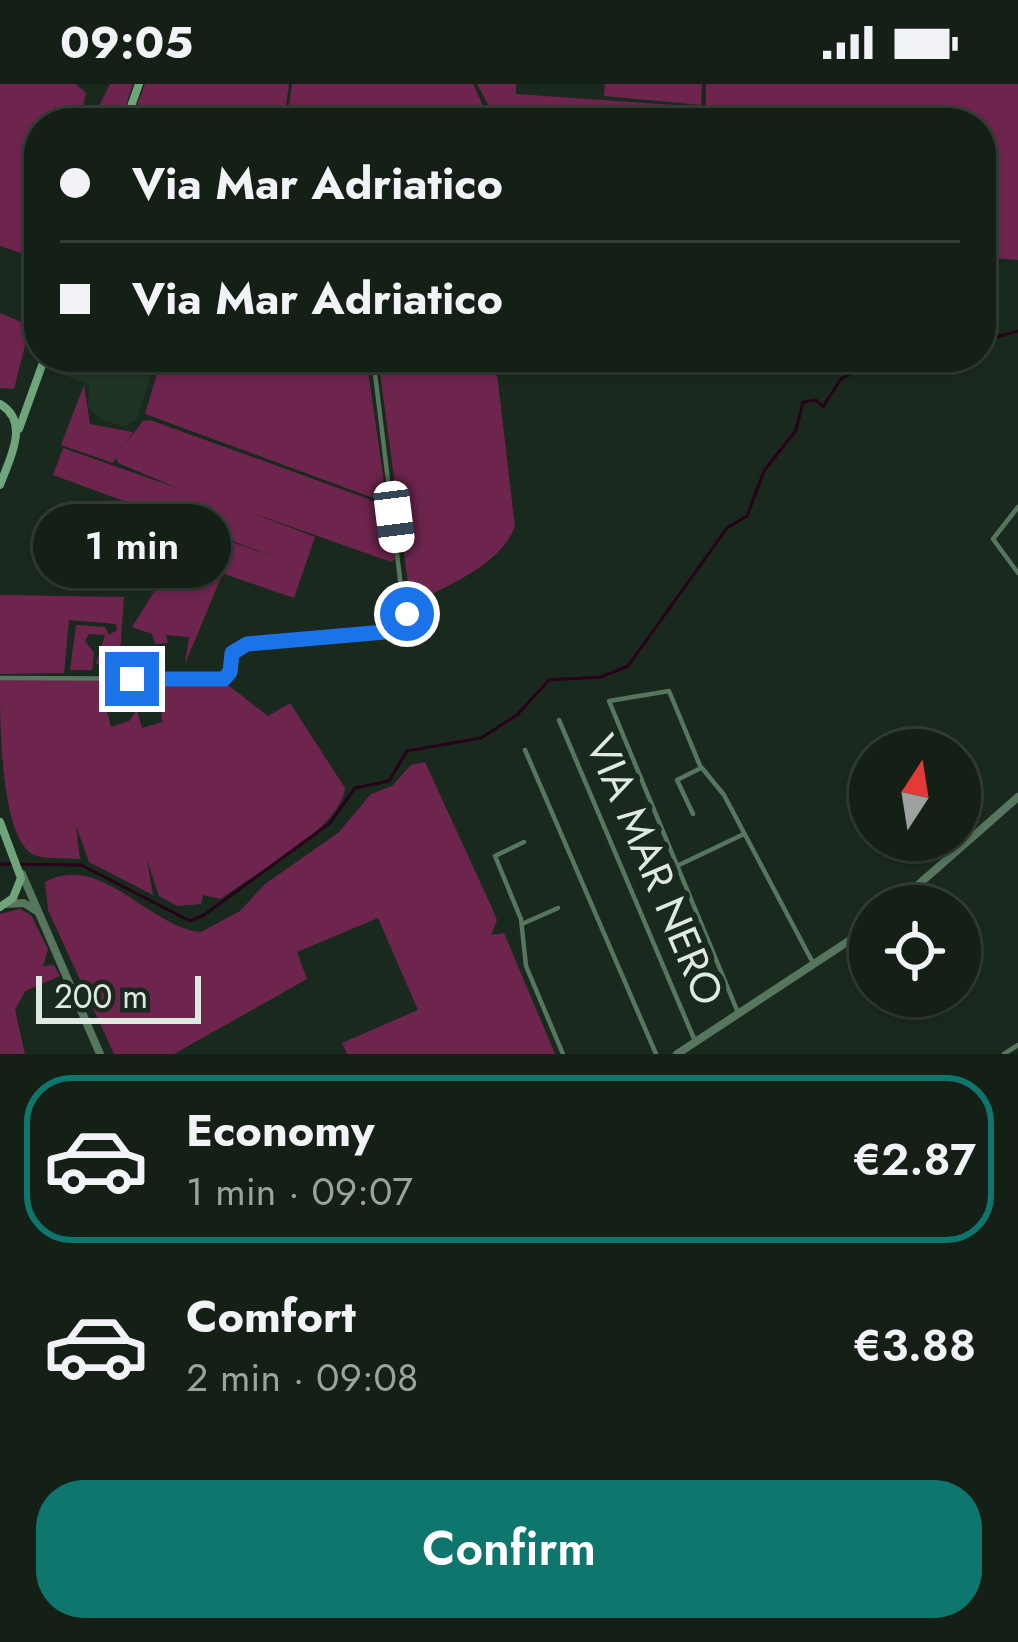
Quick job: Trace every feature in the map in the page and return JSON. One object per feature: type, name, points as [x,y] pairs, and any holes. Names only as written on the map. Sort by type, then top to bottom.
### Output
[{"type":"main road","points":[[0,485],[39,372]]},
{"type":"main road","points":[[15,442],[16,422],[3,405],[24,400],[36,381]]},
{"type":"main road","points":[[0,822],[20,870],[17,891],[2,906]]},
{"type":"street","points":[[0,678],[222,679],[230,674],[232,653],[253,642],[385,632],[405,620],[375,372]]},
{"type":"street","points":[[1018,507],[997,527],[993,542],[1018,573]]},
{"type":"street","points":[[739,1015],[609,701],[667,690],[701,768],[744,834],[815,966]]},
{"type":"street","name":"VIA MAR NERO","points":[[559,720],[696,1042]]},
{"type":"street","points":[[526,750],[656,1054]]},
{"type":"street","points":[[694,814],[677,780],[701,768]]},
{"type":"street","points":[[918,885],[1018,797]]},
{"type":"street","points":[[679,866],[744,834]]},
{"type":"street","points":[[524,842],[495,855],[522,924],[527,968],[563,1054]]},
{"type":"street","points":[[20,870],[100,1054]]},
{"type":"street","points":[[2,906],[24,903],[40,915]]},
{"type":"street","points":[[522,924],[558,908]]},
{"type":"street","points":[[677,1054],[849,942]]},
{"type":"street","points":[[1004,1054],[1018,1045]]},
{"type":"shaded area","points":[[0,84],[76,84],[86,93],[84,108],[24,108],[24,254],[0,246]]},
{"type":"shaded area","points":[[110,84],[133,84],[125,108],[98,108]]},
{"type":"shaded area","points":[[145,84],[289,84],[286,108],[136,108]]},
{"type":"shaded area","points":[[292,84],[473,84],[484,108],[289,108]]},
{"type":"shaded area","points":[[477,84],[516,84],[516,94],[703,107],[703,108],[490,108]]},
{"type":"shaded area","points":[[605,84],[702,84],[701,105],[604,96]]},
{"type":"shaded area","points":[[706,84],[1018,84],[1018,260],[996,258],[996,108],[706,108]]},
{"type":"shaded area","points":[[0,313],[24,323],[24,350],[14,389],[0,388]]},
{"type":"shaded area","points":[[54,372],[152,372],[136,420],[124,426],[103,421],[88,407],[89,384]]},
{"type":"shaded area","points":[[158,372],[368,372],[387,503],[145,414]]},
{"type":"shaded area","points":[[497,372],[515,527],[484,565],[411,606],[380,373]]},
{"type":"shaded area","points":[[84,385],[90,424],[133,432],[113,463],[61,445]]},
{"type":"shaded area","points":[[143,421],[385,505],[395,559],[391,562],[247,511],[315,537],[294,598],[204,567],[222,575],[185,664],[189,637],[166,635],[168,643],[155,644],[152,634],[132,627],[154,592],[150,589],[165,554],[175,558],[175,553],[134,534],[130,518],[130,539],[109,533],[114,503],[276,557],[53,475],[63,448],[180,489],[118,463],[116,456]]},
{"type":"shaded area","points":[[0,595],[124,597],[120,653],[108,649],[105,664],[96,664],[105,635],[89,634],[85,641],[94,653],[92,670],[70,670],[76,625],[105,627],[109,635],[117,630],[116,624],[69,620],[64,673],[0,674]]},
{"type":"shaded area","points":[[0,680],[99,680],[111,727],[129,721],[137,710],[142,728],[162,722],[159,683],[224,682],[268,716],[290,703],[345,788],[340,804],[294,850],[221,899],[203,895],[201,904],[177,906],[159,896],[147,860],[153,895],[89,862],[76,826],[80,859],[37,856],[21,842],[8,801]]},
{"type":"shaded area","points":[[425,762],[497,920],[491,935],[504,933],[555,1054],[347,1054],[342,1043],[418,1010],[378,918],[297,952],[307,979],[174,1054],[114,1054],[48,910],[45,882],[66,875],[86,876],[163,918],[201,932],[240,911],[265,884],[338,833],[371,794],[392,786],[411,765]]},
{"type":"shaded area","points":[[20,909],[31,915],[48,949],[43,966],[54,965],[60,976],[25,991],[15,1010],[25,1054],[0,1054],[0,914]]},
{"type":"waterway","points":[[996,337],[1018,331]]},
{"type":"waterway","points":[[0,864],[81,865],[190,921],[204,915],[330,823],[355,788],[389,781],[407,751],[481,738],[517,715],[549,680],[601,677],[628,666],[727,528],[747,516],[764,471],[796,430],[803,402],[816,400],[823,407],[841,379],[854,372]]},
{"type":"route","points":[[132,679],[224,679],[229,676],[232,653],[247,644],[377,628],[385,632],[407,614]]}]
